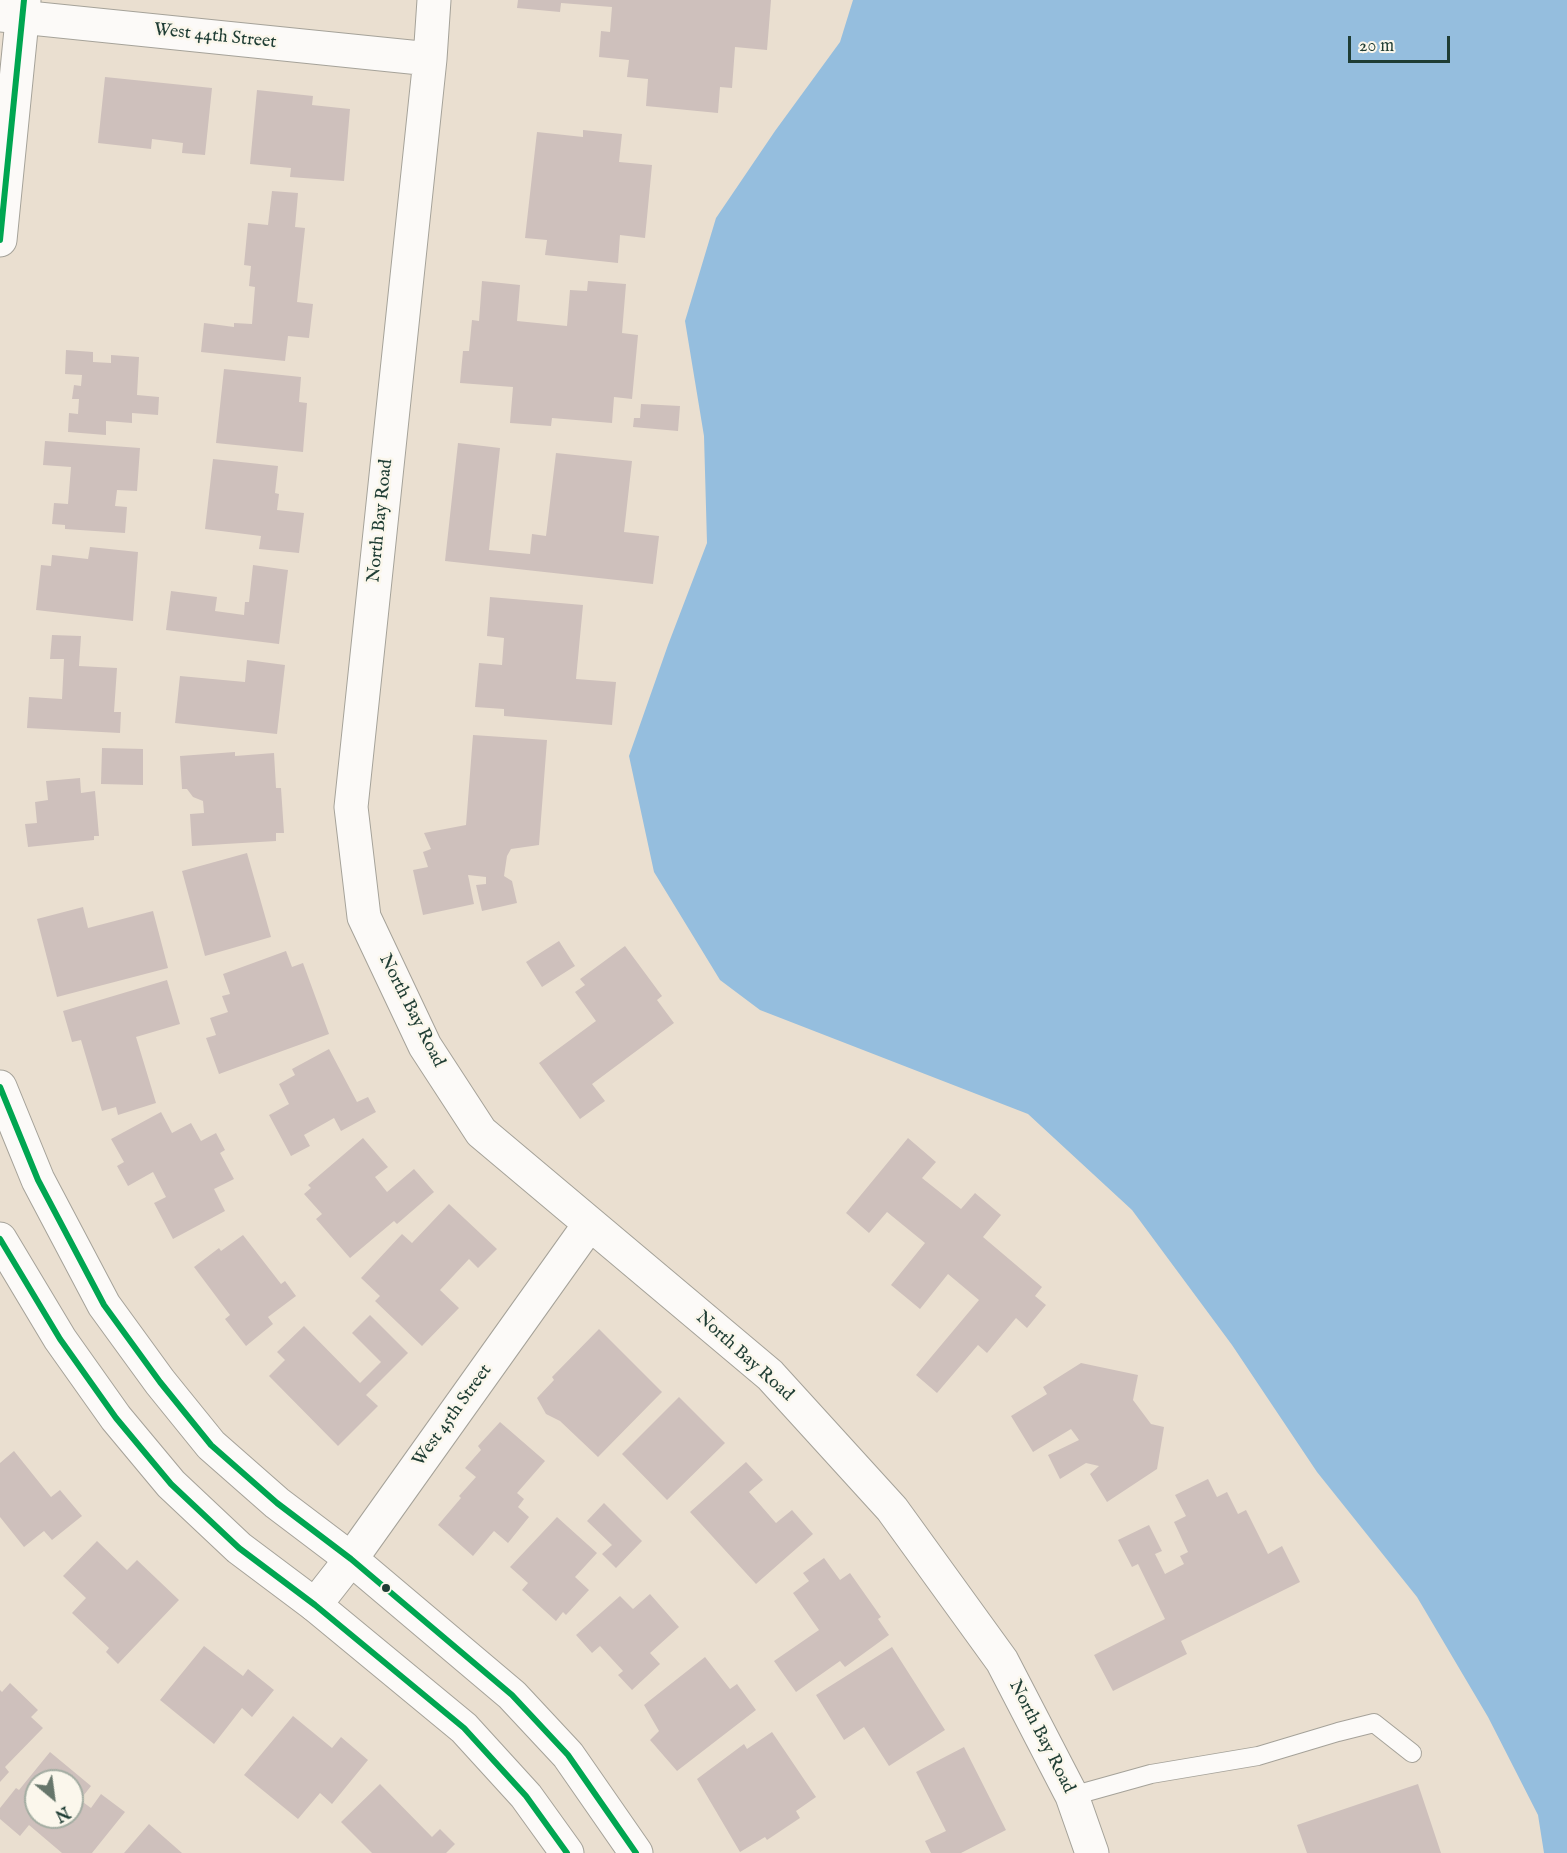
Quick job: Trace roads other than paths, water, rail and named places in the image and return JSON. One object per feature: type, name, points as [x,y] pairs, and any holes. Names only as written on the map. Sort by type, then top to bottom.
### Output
[{"type":"street","name":"North Bay Road","points":[[434,0],[430,59],[351,807],[364,917],[425,1046],[481,1132],[770,1375],[892,1509],[1002,1661],[1072,1796],[1092,1853]]},
{"type":"street","name":"West 44th Street","points":[[16,11],[430,59]]},
{"type":"street","points":[[0,240],[16,11]]},
{"type":"street","points":[[0,1087],[38,1180],[104,1305],[160,1382],[211,1445],[277,1503],[351,1559],[512,1695],[568,1755],[636,1853]]},
{"type":"street","name":"West 45th Street","points":[[315,1605],[351,1559],[590,1225]]},
{"type":"street","points":[[0,1239],[60,1339],[116,1418],[171,1484],[239,1548],[315,1605],[464,1728],[526,1796],[567,1853]]},
{"type":"lane","points":[[1072,1796],[1151,1774],[1258,1756],[1374,1723],[1412,1754]]},
{"type":"water","points":[[853,0],[1567,0],[1567,1853],[1544,1853],[1538,1815],[1488,1717],[1417,1597],[1317,1472],[1232,1345],[1132,1210],[1028,1114],[760,1010],[720,980],[654,872],[629,756],[707,543],[704,436],[685,321],[716,218],[775,131],[840,42]]}]
